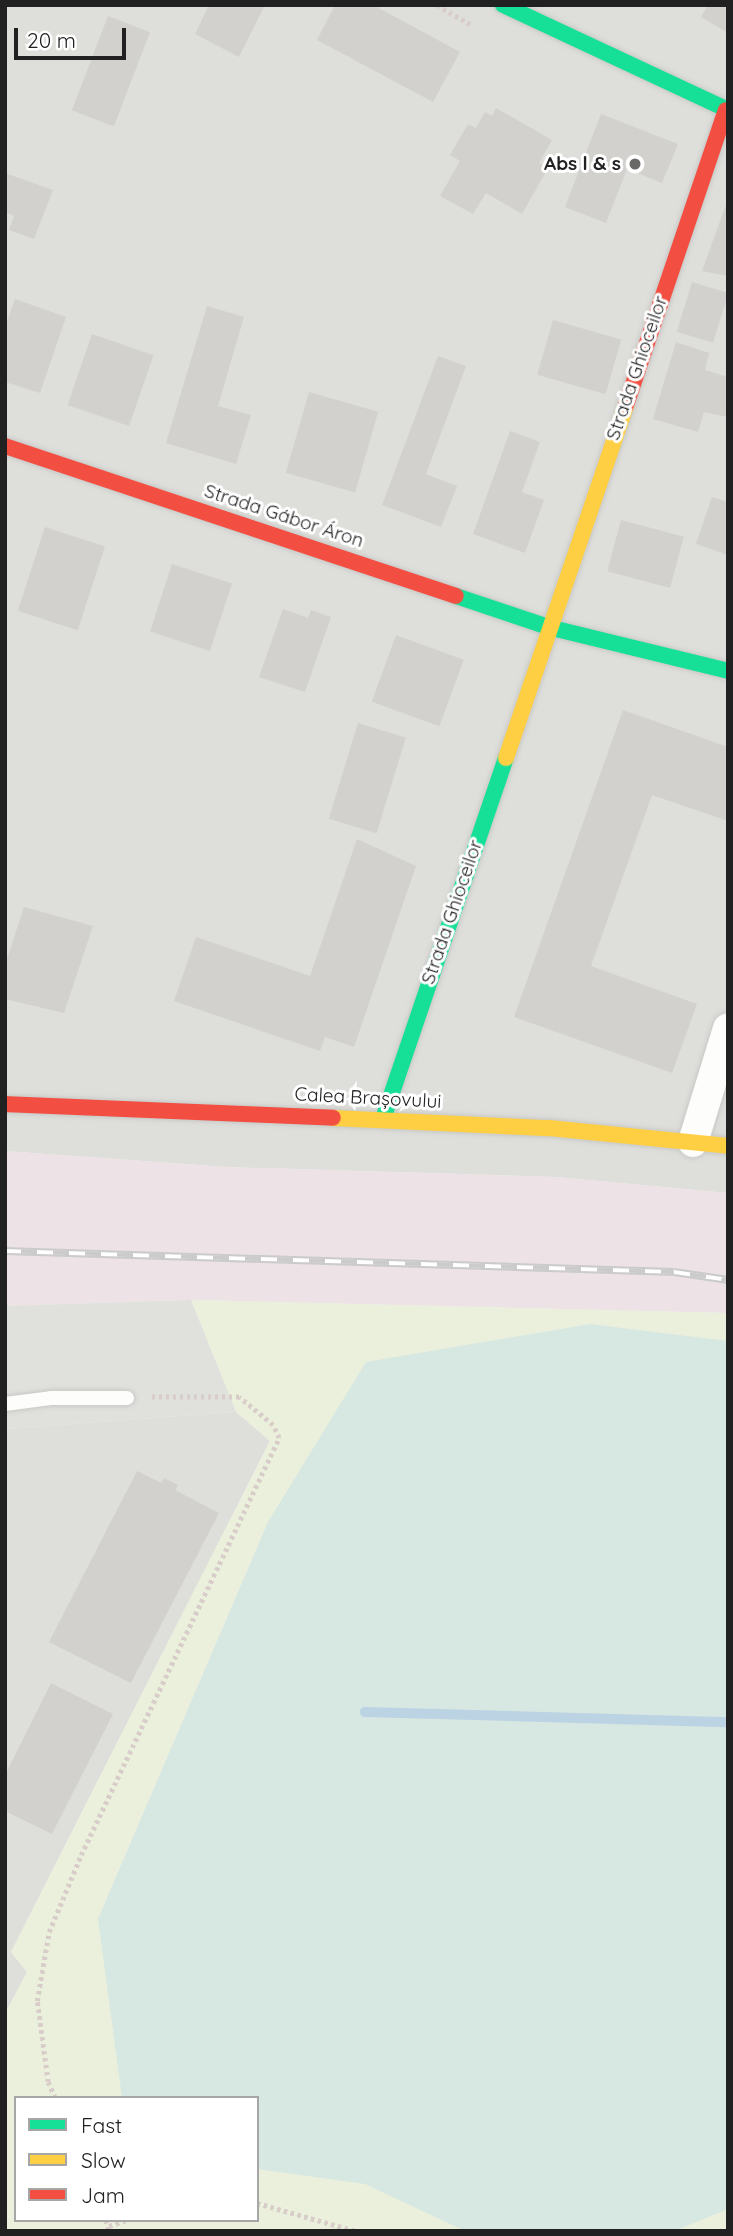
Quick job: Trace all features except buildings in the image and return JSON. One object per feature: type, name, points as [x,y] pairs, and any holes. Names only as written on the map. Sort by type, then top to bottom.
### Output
[{"type":"street","points":[[503,5],[727,110]]},
{"type":"street","name":"Strada Ghioceilor","points":[[383,1119],[548,627],[727,110]]},
{"type":"street","name":"Strada Gábor Áron","points":[[5,446],[548,627]]},
{"type":"street","points":[[548,627],[728,671]]},
{"type":"street","points":[[693,1142],[728,1028]]},
{"type":"street","name":"Calea Brașovului","points":[[5,1104],[383,1119],[728,1146]]},
{"type":"lane","points":[[5,1404],[51,1398],[127,1398]]},
{"type":"path","points":[[437,5],[475,27]]},
{"type":"path","points":[[54,2096],[48,2081],[37,2001],[48,1932],[81,1854],[279,1438],[273,1424],[239,1397],[127,1398]]},
{"type":"path","points":[[259,2204],[356,2231]]},
{"type":"shaded area","points":[[5,5],[728,5],[728,1193],[556,1177],[227,1167],[5,1151]]},
{"type":"shaded area","points":[[5,1151],[227,1167],[556,1177],[728,1193],[728,1313],[191,1300],[5,1306]]},
{"type":"shaded area","points":[[191,1300],[236,1412],[5,1429],[5,1306]]},
{"type":"shaded area","points":[[590,1324],[728,1341],[728,2209],[674,2231],[465,2231],[365,2184],[259,2169],[259,2096],[122,2096],[98,1919],[268,1522],[366,1362]]},
{"type":"shaded area","points":[[236,1412],[270,1441],[11,1952],[27,1972],[5,2014],[5,1429]]},
{"type":"green space","points":[[191,1300],[728,1313],[728,2231],[5,2231],[5,2014],[27,1972],[11,1952],[270,1441],[236,1412]]},
{"type":"waterway","points":[[365,1712],[728,1722]]},
{"type":"railway","points":[[5,1251],[674,1272],[728,1280]]},
{"type":"traffic: fast","points":[[503,5],[728,110]]},
{"type":"traffic: fast","points":[[456,596],[548,627],[728,671]]},
{"type":"traffic: fast","points":[[383,1119],[506,758]]},
{"type":"traffic: slow","points":[[506,758],[626,405]]},
{"type":"traffic: slow","points":[[333,1118],[549,1128],[728,1146]]},
{"type":"traffic: jam","points":[[626,405],[726,110]]},
{"type":"traffic: jam","points":[[5,446],[456,596]]},
{"type":"traffic: jam","points":[[5,1104],[333,1118]]},
{"type":"place","name":"Abs l & s","points":[[635,164]]}]
